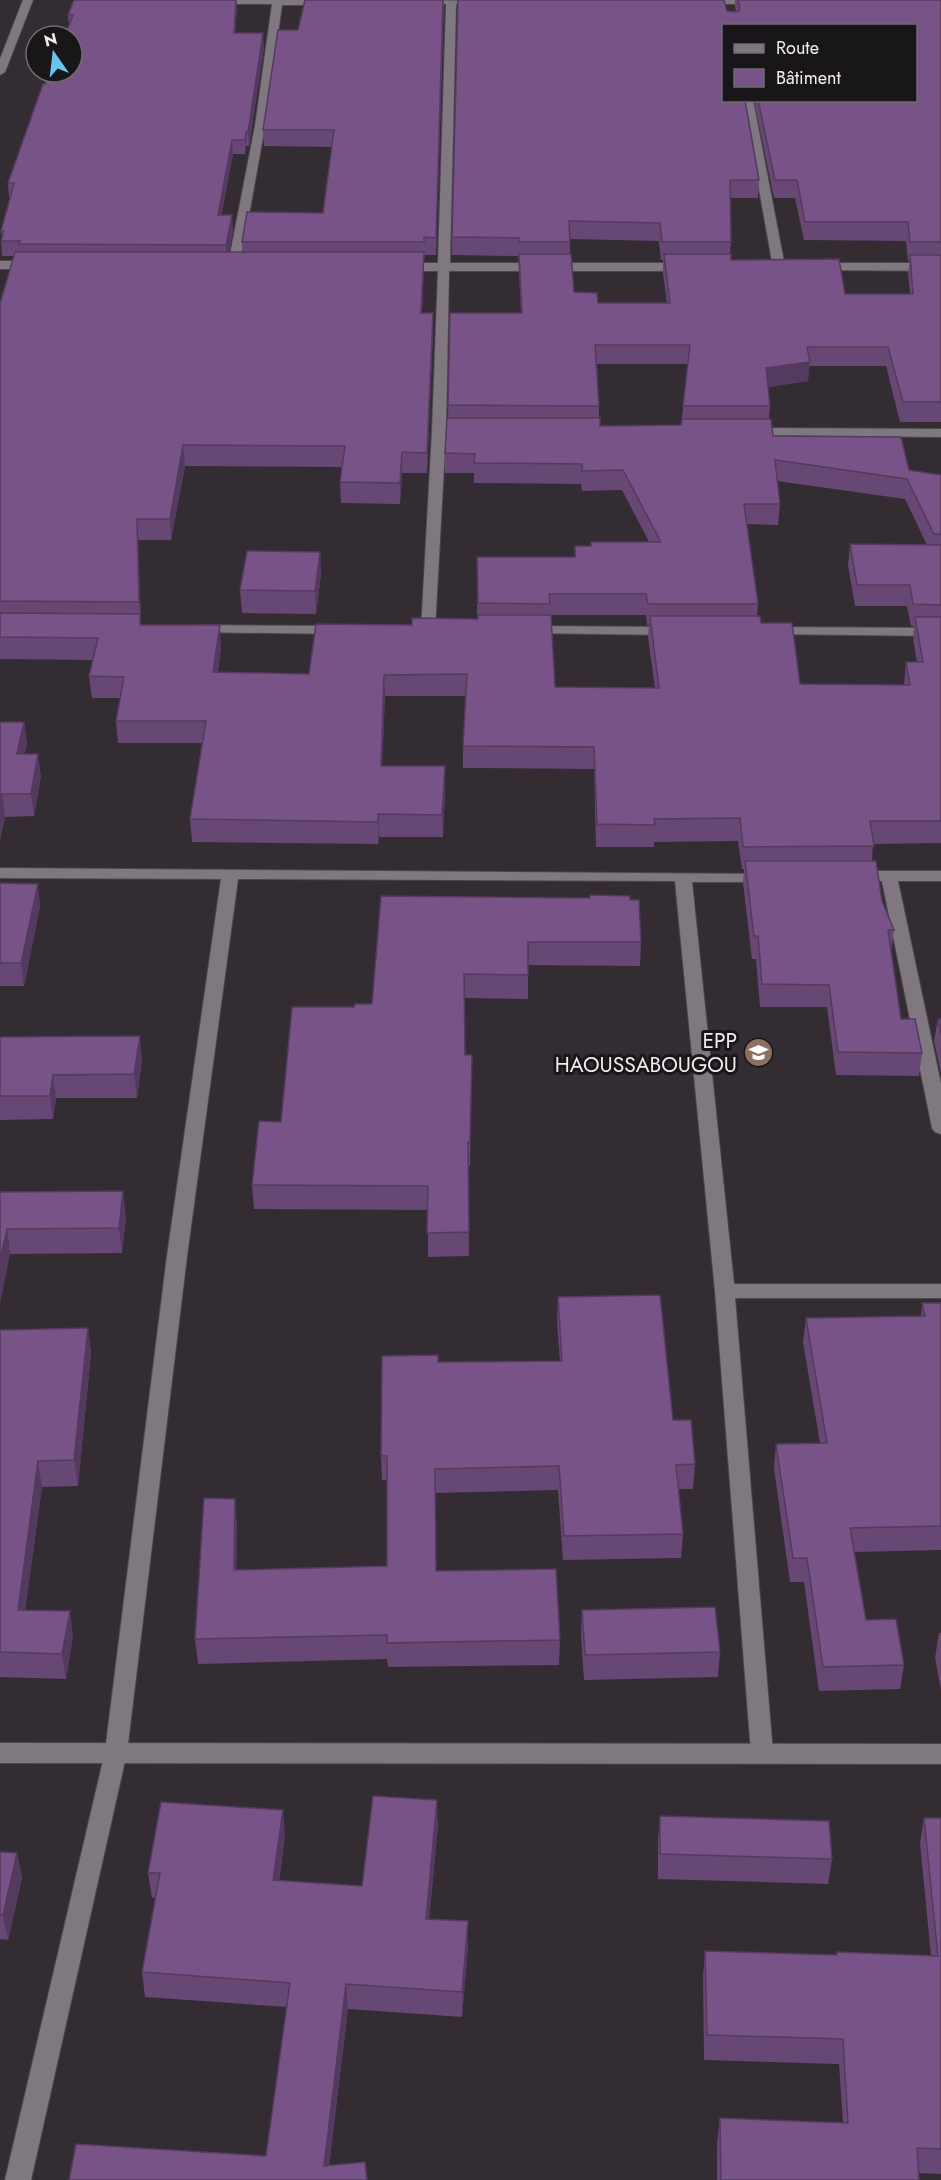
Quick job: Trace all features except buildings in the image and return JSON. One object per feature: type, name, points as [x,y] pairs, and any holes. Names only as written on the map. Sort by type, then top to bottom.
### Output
[{"type":"street","points":[[0,72],[28,0]]},
{"type":"street","points":[[206,1],[335,2]]},
{"type":"street","points":[[405,1],[487,1]]},
{"type":"street","points":[[428,630],[445,431],[443,267],[451,1]]},
{"type":"street","points":[[691,1],[728,5],[774,1]]},
{"type":"street","points":[[234,265],[260,126],[277,2]]},
{"type":"street","points":[[748,102],[784,267],[941,267]]},
{"type":"street","points":[[0,265],[47,265]]},
{"type":"street","points":[[385,266],[695,267]]},
{"type":"street","points":[[738,432],[941,433]]},
{"type":"street","points":[[178,629],[357,630]]},
{"type":"street","points":[[512,630],[692,631]]},
{"type":"street","points":[[752,631],[941,632]]},
{"type":"street","points":[[0,873],[786,877]]},
{"type":"street","points":[[18,2180],[116,1752],[179,1245],[230,875]]},
{"type":"street","points":[[843,876],[941,876]]},
{"type":"street","points":[[889,876],[941,1128]]},
{"type":"street","points":[[683,877],[725,1291],[762,1753]]},
{"type":"street","points":[[725,1291],[941,1291]]},
{"type":"street","points":[[0,1753],[941,1754]]},
{"type":"place","name":"EPP HAOUSSABOUGOU","points":[[758,1053]]}]
